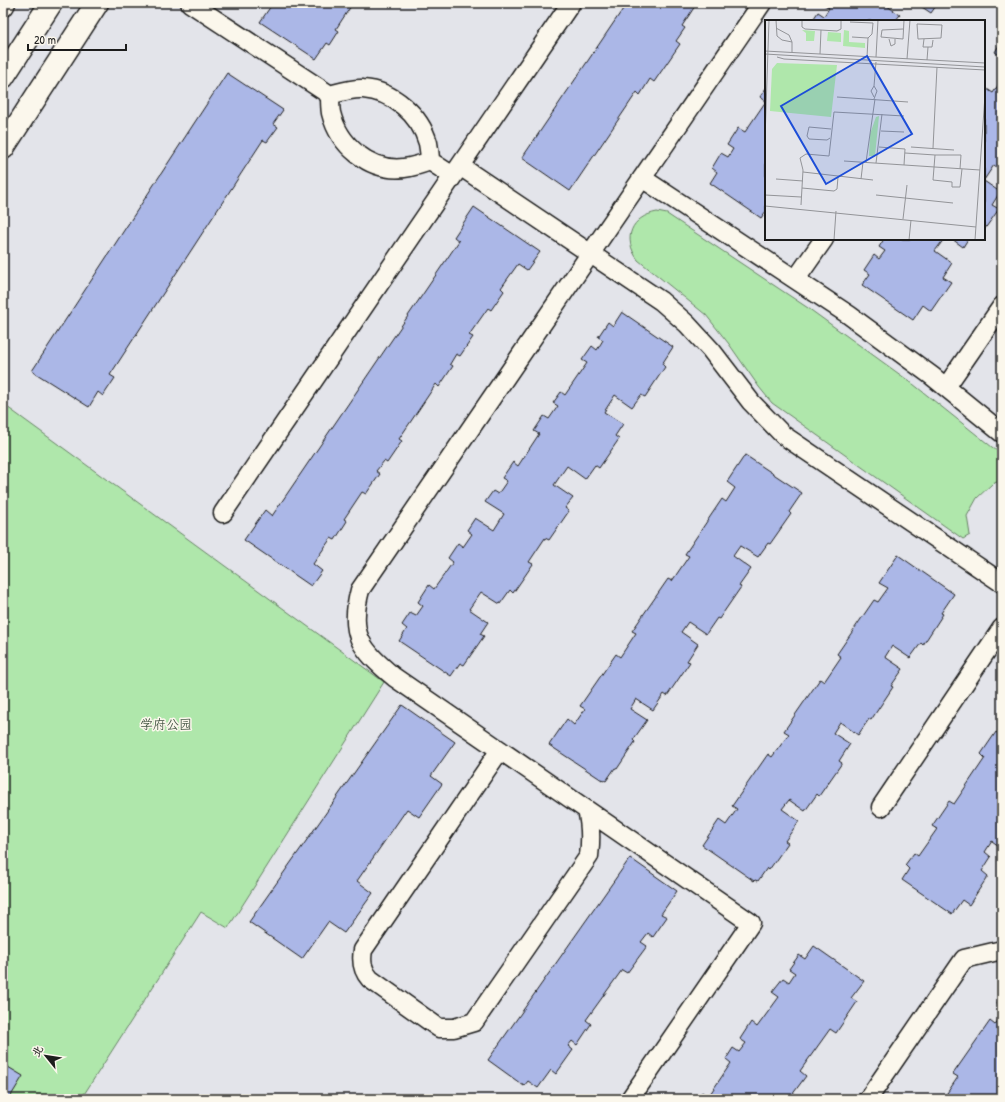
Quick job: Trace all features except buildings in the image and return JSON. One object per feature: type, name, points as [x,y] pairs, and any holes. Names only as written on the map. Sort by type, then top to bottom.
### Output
[{"type":"street","points":[[3,77],[51,3]]},
{"type":"street","points":[[3,148],[97,3]]},
{"type":"lane","points":[[190,3],[330,95]]},
{"type":"lane","points":[[223,513],[571,3]]},
{"type":"lane","points":[[630,1099],[751,923],[394,677],[372,658],[363,646],[357,632],[355,618],[356,604],[360,590],[762,3]]},
{"type":"lane","points":[[330,95],[346,90],[363,89],[380,93],[396,100],[410,111],[421,126],[428,143],[430,161]]},
{"type":"lane","points":[[330,95],[331,112],[336,128],[345,143],[358,155],[373,164],[388,168],[402,169],[417,166],[430,161],[456,171],[591,253],[661,301],[687,324],[711,350],[751,402],[784,435],[1002,583]]},
{"type":"lane","points":[[642,178],[849,315],[946,387],[1002,433]]},
{"type":"lane","points":[[796,279],[823,240]]},
{"type":"lane","points":[[946,387],[1002,306]]},
{"type":"lane","points":[[881,807],[1001,631]]},
{"type":"lane","points":[[500,750],[363,950],[363,968],[370,979],[439,1028],[454,1028],[474,1022],[589,856],[591,838],[587,810]]},
{"type":"lane","points":[[868,1099],[964,959],[1002,950]]},
{"type":"green space","points":[[657,212],[667,214],[808,308],[913,384],[1002,455],[1002,480],[992,484],[977,498],[967,516],[970,535],[963,539],[772,403],[706,315],[638,260],[633,252],[630,236],[635,224],[648,215]]},
{"type":"green space","name":"学府公园","points":[[3,404],[384,682],[228,928],[201,912],[81,1099],[3,1099]]}]
